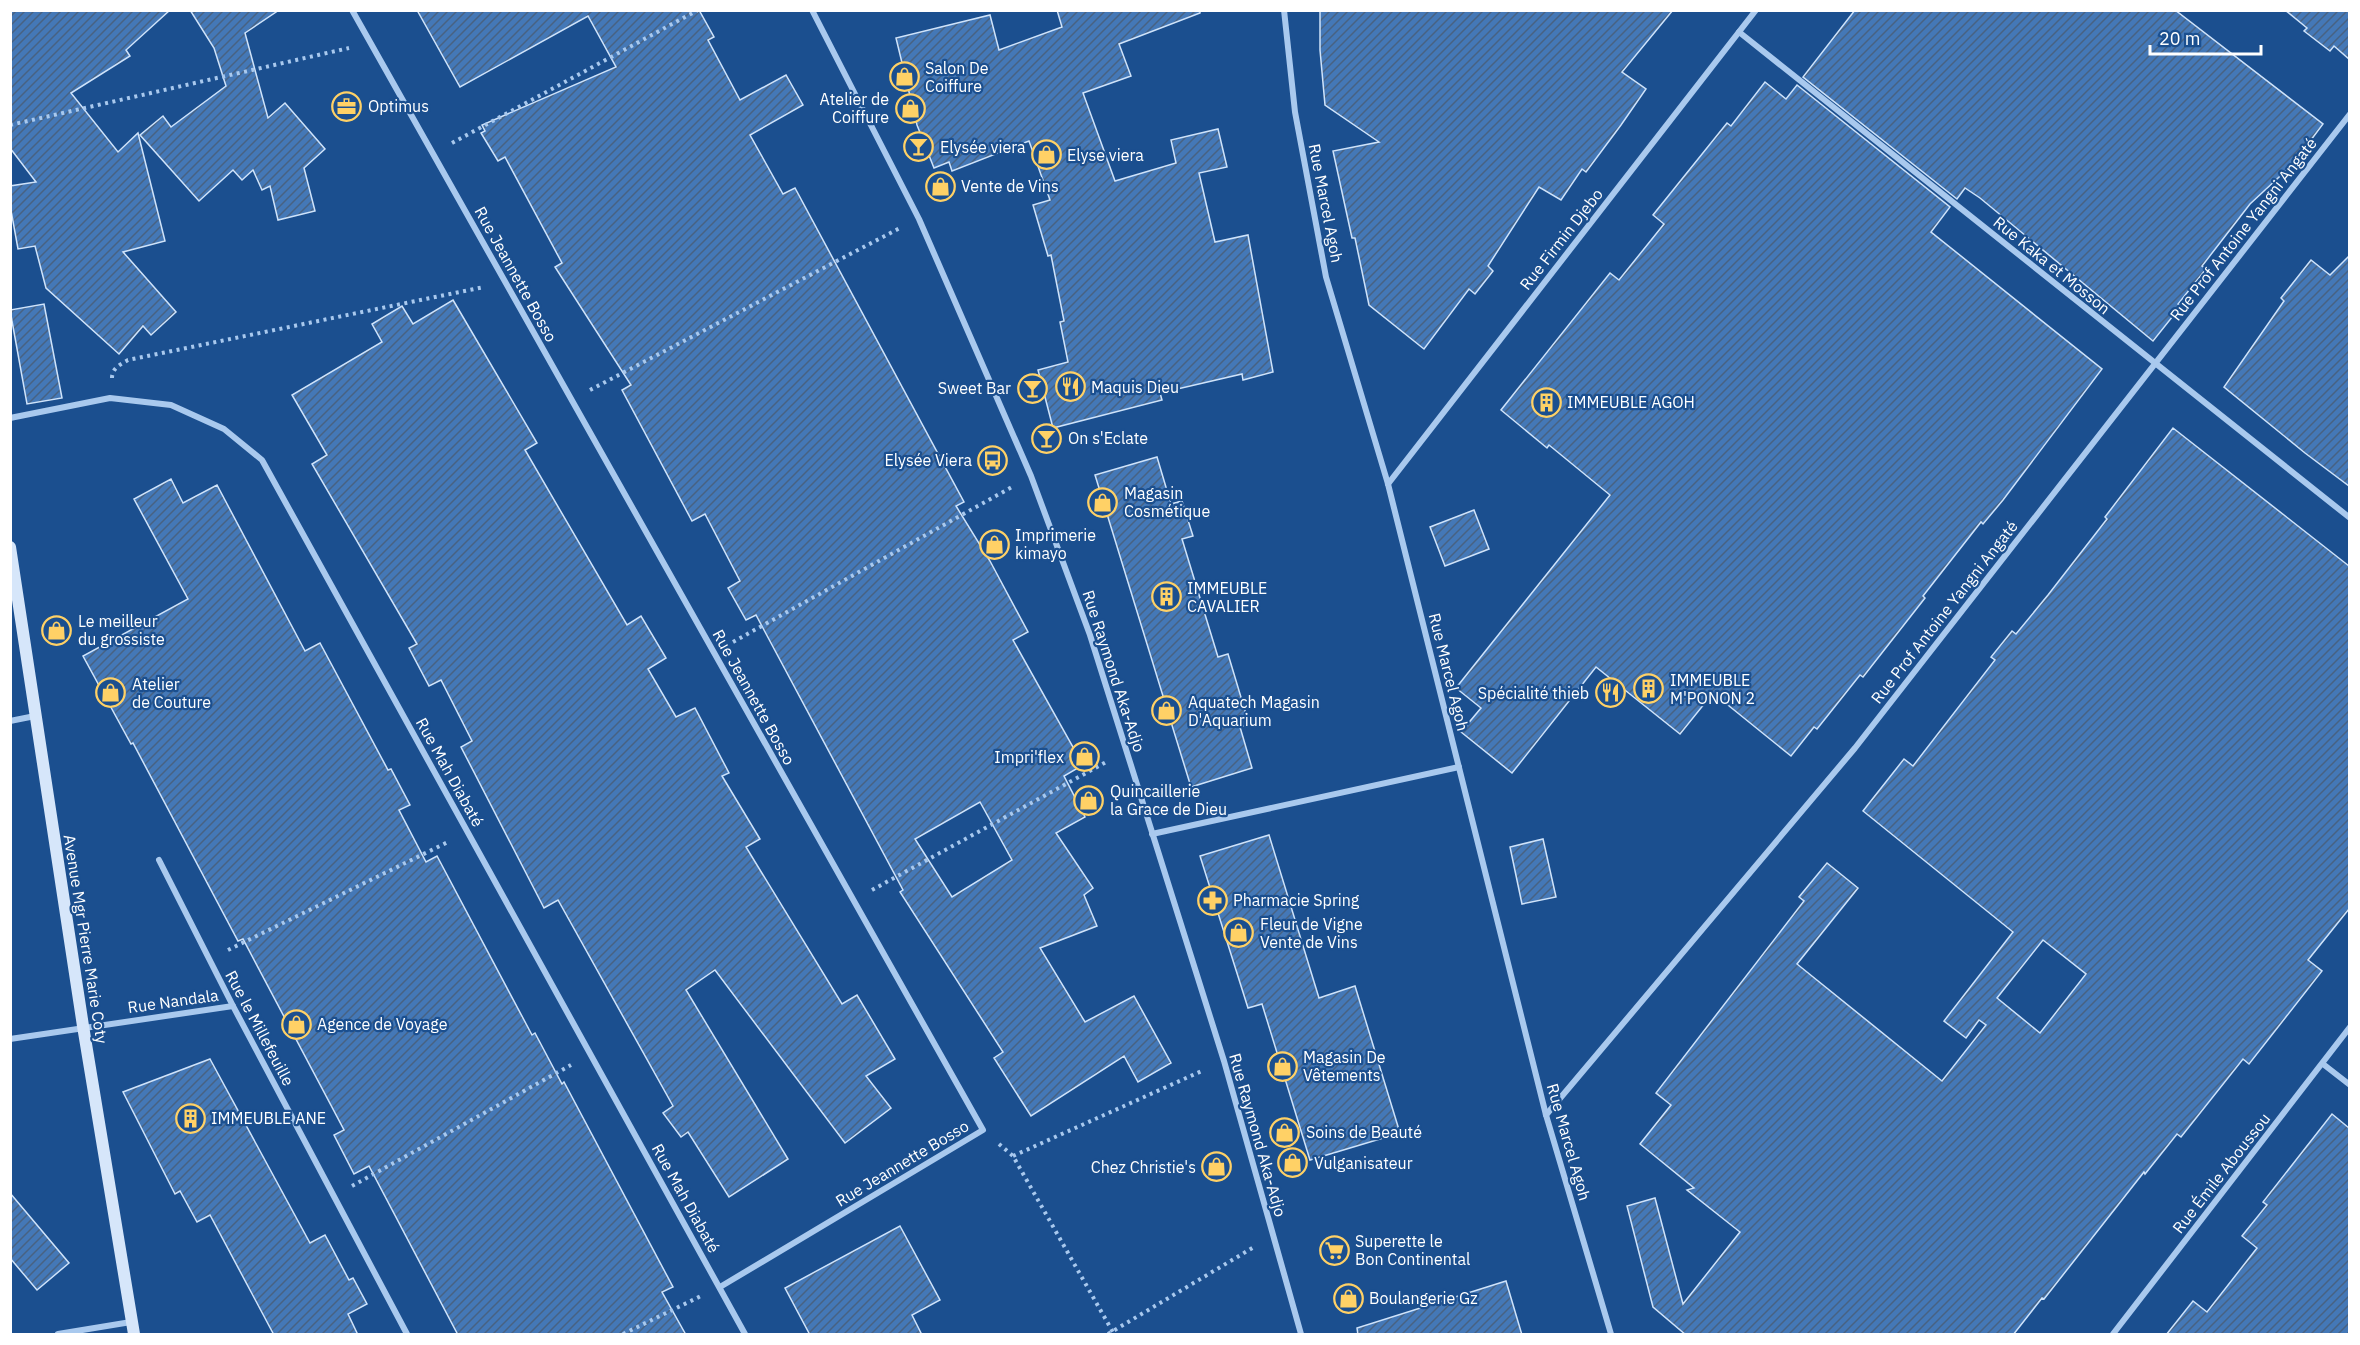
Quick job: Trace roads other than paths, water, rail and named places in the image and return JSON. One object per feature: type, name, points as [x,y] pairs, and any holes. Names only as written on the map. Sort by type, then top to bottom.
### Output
[{"type":"street","name":"Rue Jeannette Bosso","points":[[352,10],[983,1130],[720,1287]]},
{"type":"street","name":"Rue Raymond Aka-Adjo","points":[[812,10],[919,219],[1031,476],[1090,636],[1224,1061],[1301,1335]]},
{"type":"street","name":"Rue Marcel Agoh","points":[[1284,10],[1295,112],[1326,277],[1388,484],[1546,1115],[1611,1335]]},
{"type":"street","name":"Rue Firmin Djebo","points":[[1388,484],[1756,10]]},
{"type":"street","name":"Rue Kaka et Mosson","points":[[1739,32],[2349,518]]},
{"type":"street","name":"Rue Prof Antoine Yangni Angaté","points":[[1546,1115],[1855,748],[2349,114]]},
{"type":"street","name":"Rue Mah Diabaté","points":[[10,418],[110,398],[171,405],[224,429],[262,460],[745,1335]]},
{"type":"street","name":"Avenue Mgr Pierre Marie Coty","points":[[10,547],[83,1026],[134,1335]]},
{"type":"street","points":[[10,721],[36,716]]},
{"type":"street","points":[[1152,834],[1459,766]]},
{"type":"street","name":"Rue le Millefeuille","points":[[159,860],[233,1006],[407,1335]]},
{"type":"street","name":"Rue Nandala","points":[[10,1039],[83,1026],[233,1006]]},
{"type":"street","name":"Rue Émile Aboussou","points":[[2113,1335],[2323,1064],[2349,1027]]},
{"type":"street","points":[[2323,1064],[2349,1085]]},
{"type":"street","points":[[58,1335],[131,1322]]},
{"type":"place","name":"Salon De Coiffure","points":[[904,77]]},
{"type":"place","name":"Optimus","points":[[347,106]]},
{"type":"place","name":"Atelier de Coiffure","points":[[910,108]]},
{"type":"place","name":"Elysée viera","points":[[919,147]]},
{"type":"place","name":"Elyse viera","points":[[1046,155]]},
{"type":"place","name":"Vente de Vins","points":[[940,186]]},
{"type":"place","name":"Maquis Dieu","points":[[1070,387]]},
{"type":"place","name":"Sweet Bar","points":[[1032,388]]},
{"type":"place","name":"IMMEUBLE AGOH","points":[[1546,402]]},
{"type":"place","name":"On s'Eclate","points":[[1047,438]]},
{"type":"place","name":"Elysée Viera","points":[[993,460]]},
{"type":"place","name":"Magasin Cosmétique","points":[[1103,502]]},
{"type":"place","name":"Imprimerie kimayo","points":[[994,544]]},
{"type":"place","name":"IMMEUBLE CAVALIER","points":[[1166,597]]},
{"type":"place","name":"Le meilleur du grossiste","points":[[57,630]]},
{"type":"place","name":"IMMEUBLE M'PONON 2","points":[[1649,689]]},
{"type":"place","name":"Atelier de Couture","points":[[111,693]]},
{"type":"place","name":"Spécialité thieb","points":[[1610,693]]},
{"type":"place","name":"Aquatech Magasin D'Aquarium","points":[[1167,711]]},
{"type":"place","name":"Impri'flex","points":[[1085,757]]},
{"type":"place","name":"Quincaillerie la Grace de Dieu","points":[[1089,800]]},
{"type":"place","name":"Pharmacie Spring","points":[[1212,900]]},
{"type":"place","name":"Fleur de Vigne Vente de Vins","points":[[1239,933]]},
{"type":"place","name":"Agence de Voyage","points":[[296,1024]]},
{"type":"place","name":"Magasin De Vêtements","points":[[1282,1066]]},
{"type":"place","name":"IMMEUBLE ANE","points":[[190,1118]]},
{"type":"place","name":"Soins de Beauté","points":[[1285,1132]]},
{"type":"place","name":"Vulganisateur","points":[[1293,1163]]},
{"type":"place","name":"Chez Christie's","points":[[1217,1167]]},
{"type":"place","name":"Superette le Bon Continental","points":[[1334,1250]]},
{"type":"place","name":"Boulangerie Gz","points":[[1348,1298]]}]
